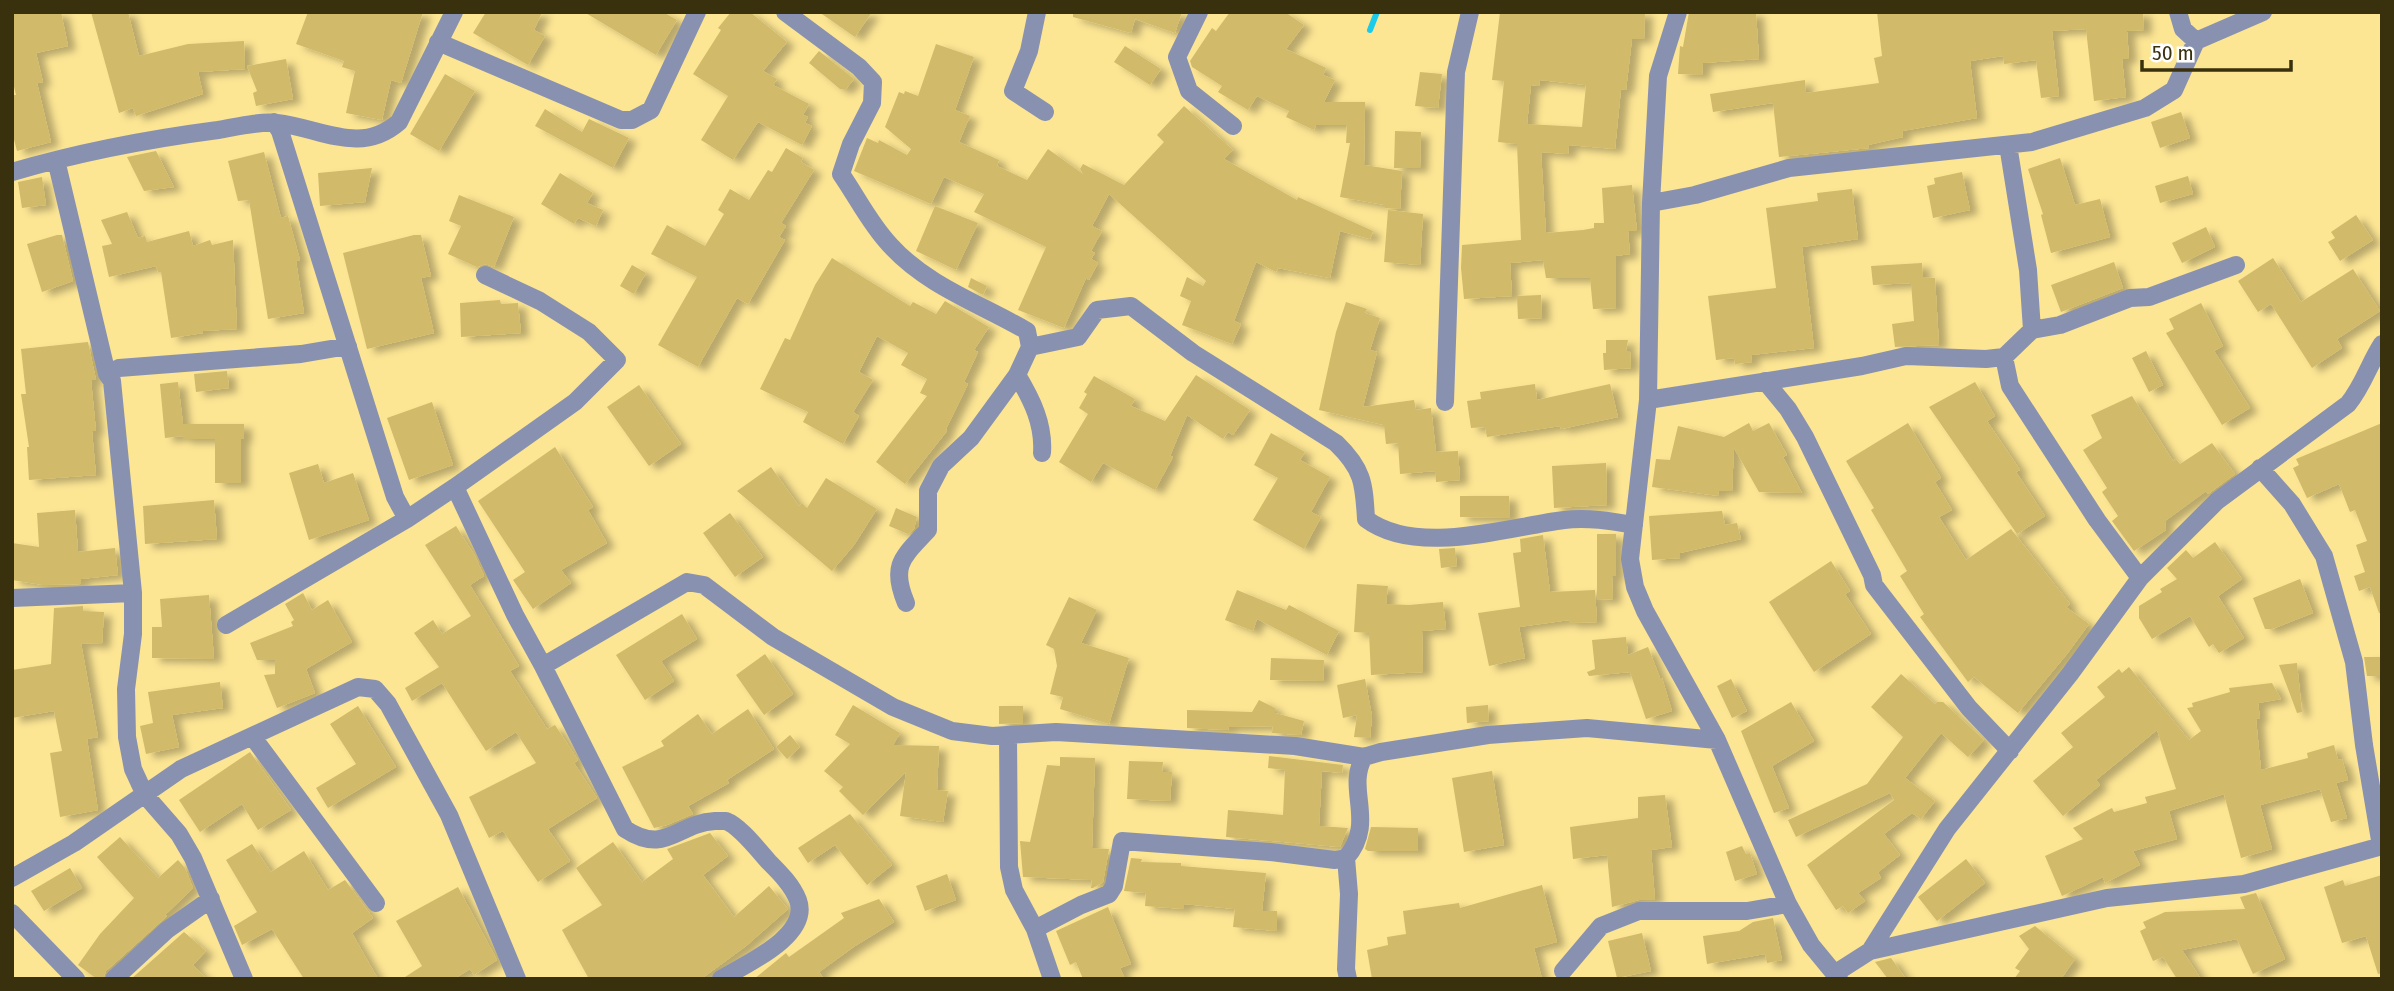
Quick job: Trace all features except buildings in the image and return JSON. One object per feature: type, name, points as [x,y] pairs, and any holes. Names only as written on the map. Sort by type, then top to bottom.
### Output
[{"type":"street","points":[[12,172],[154,138],[274,122],[358,141],[388,131],[399,122],[454,12]]},
{"type":"street","points":[[438,42],[621,120],[632,120],[651,110],[697,12]]},
{"type":"street","points":[[785,12],[859,67],[873,82],[872,103],[851,144],[841,174],[876,228],[890,246],[919,272],[1027,331],[1030,347],[1017,375],[971,438],[941,466],[928,491],[928,530],[899,565],[898,584],[906,603]]},
{"type":"street","points":[[1037,12],[1029,51],[1013,91],[1045,112]]},
{"type":"street","points":[[1199,12],[1177,57],[1189,91],[1233,126]]},
{"type":"street","points":[[1445,402],[1456,72],[1470,12]]},
{"type":"street","points":[[1678,12],[1658,76],[1651,203],[1648,400],[1630,559],[1635,587],[1645,611],[1717,740],[1788,904],[1811,944],[1836,976],[1870,951],[1947,829],[2010,751],[2140,578],[2217,501],[2347,404],[2359,390],[2382,344]]},
{"type":"street","points":[[2178,12],[2182,29],[2196,41]]},
{"type":"street","points":[[1651,203],[1696,195],[1789,168],[2032,142],[2145,108],[2174,90],[2196,41],[2263,12]]},
{"type":"street","points":[[274,122],[281,131],[395,497],[407,519]]},
{"type":"street","points":[[2008,145],[2028,270],[2032,330]]},
{"type":"street","points":[[56,160],[107,374],[112,381],[133,593],[133,634],[127,689],[127,737],[133,769],[145,795],[165,815],[193,858],[244,979]]},
{"type":"street","points":[[1648,400],[1862,366],[1906,356],[1986,359],[2004,357],[2032,330],[2060,325],[2130,298],[2149,297],[2236,265]]},
{"type":"street","points":[[226,625],[407,519],[455,487],[575,402],[617,360],[589,332],[540,301],[485,275]]},
{"type":"street","points":[[1030,347],[1077,337],[1097,310],[1131,306],[1193,353],[1336,443],[1363,480],[1366,519],[1382,531],[1428,537],[1457,537],[1566,520],[1603,520],[1634,525]]},
{"type":"street","points":[[107,374],[119,368],[301,354],[348,346]]},
{"type":"street","points":[[2004,357],[2010,386],[2097,520],[2140,578]]},
{"type":"street","points":[[1017,375],[1032,400],[1043,434],[1042,453]]},
{"type":"street","points":[[1765,381],[1788,409],[1805,437],[1872,575],[1874,585],[1969,708],[2010,751]]},
{"type":"street","points":[[1870,951],[2107,898],[2244,884],[2382,846],[2364,745],[2354,662],[2324,556],[2292,505],[2260,468]]},
{"type":"street","points":[[455,487],[515,615],[625,829],[640,839],[661,841],[703,822],[726,821],[744,835],[786,880],[799,903],[797,920],[788,937],[721,979]]},
{"type":"street","points":[[543,666],[687,582],[704,585],[773,637],[893,707],[952,731],[992,736],[1056,732],[1295,746],[1363,757],[1488,735],[1587,728],[1717,740]]},
{"type":"street","points":[[12,598],[133,593]]},
{"type":"street","points":[[12,878],[74,843],[181,769],[358,687],[375,689],[388,704],[450,815],[517,979]]},
{"type":"street","points":[[1008,735],[1009,867],[1014,890],[1035,929],[1052,979]]},
{"type":"street","points":[[252,736],[376,903]]},
{"type":"street","points":[[1035,929],[1081,905],[1110,894],[1114,886],[1122,841],[1346,859],[1357,846],[1361,834],[1358,767],[1363,757]]},
{"type":"street","points":[[1346,859],[1349,894],[1348,979]]},
{"type":"street","points":[[114,979],[167,930],[211,899]]},
{"type":"street","points":[[1563,971],[1601,926],[1639,911],[1747,911],[1788,904]]},
{"type":"street","points":[[12,913],[76,979]]},
{"type":"waterway","points":[[1370,30],[1377,12]]}]
